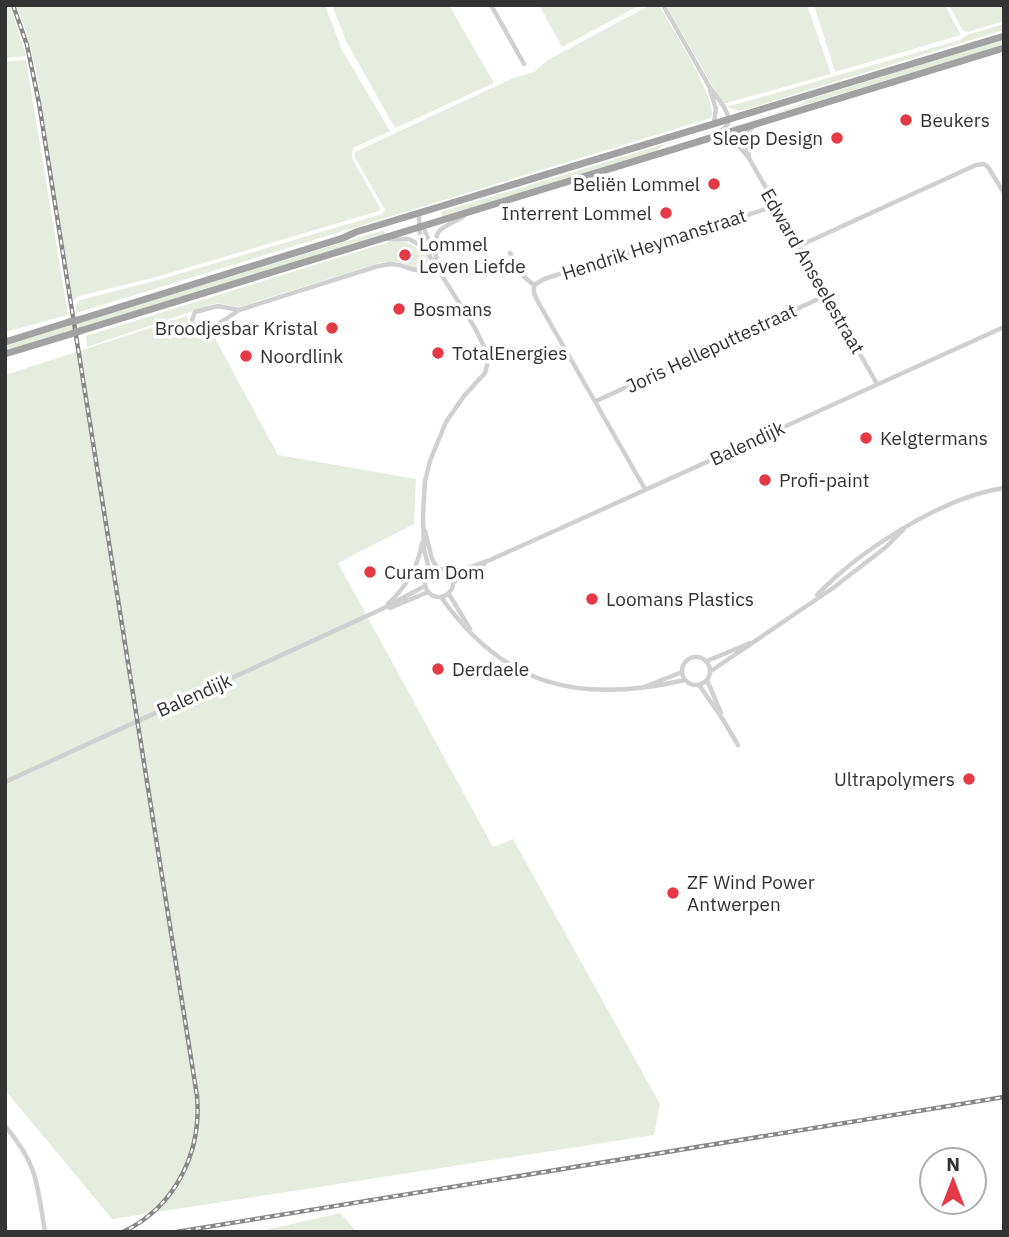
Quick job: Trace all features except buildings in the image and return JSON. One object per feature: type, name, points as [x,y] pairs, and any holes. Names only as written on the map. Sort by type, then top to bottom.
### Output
[{"type":"highway","points":[[343,238],[356,237],[419,218],[729,118],[1004,36]]},
{"type":"highway","points":[[5,354],[1004,48]]},
{"type":"highway","points":[[5,342],[356,232],[512,187]]},
{"type":"street","points":[[491,5],[524,64]]},
{"type":"street","points":[[663,5],[729,118],[728,124],[717,136]]},
{"type":"street","points":[[709,86],[717,115],[713,123]]},
{"type":"street","points":[[724,107],[731,113],[742,114]]},
{"type":"street","points":[[749,158],[745,135],[759,123]]},
{"type":"street","name":"Edward Anseelestraat","points":[[717,136],[737,144],[749,158],[877,384]]},
{"type":"street","points":[[799,246],[976,165],[984,164],[988,167],[1004,193]]},
{"type":"street","name":"Hendrik Heymanstraat","points":[[534,285],[544,279],[766,209],[774,203]]},
{"type":"street","points":[[436,264],[435,241],[440,230],[474,210]]},
{"type":"street","points":[[419,218],[436,264]]},
{"type":"street","points":[[422,226],[425,249]]},
{"type":"street","points":[[378,240],[409,239],[425,249],[484,344],[489,362],[485,373],[451,413],[437,441],[425,481],[423,539],[416,565],[407,584],[383,610]]},
{"type":"street","points":[[510,253],[524,277],[534,285],[537,300],[645,490]]},
{"type":"street","points":[[239,310],[218,306],[195,312],[192,320],[194,327],[206,328],[221,323],[239,310],[375,267],[393,264],[423,271],[436,264]]},
{"type":"street","name":"Joris Helleputtestraat","points":[[596,401],[827,295]]},
{"type":"street","name":"Balendijk","points":[[450,574],[490,560],[1004,327]]},
{"type":"street","points":[[811,600],[829,582],[882,541],[946,505],[974,494],[1004,488]]},
{"type":"street","points":[[423,539],[430,572],[426,579],[426,589],[434,597],[449,594],[454,583],[450,574],[439,569],[432,559],[424,527]]},
{"type":"street","points":[[754,641],[707,661],[693,657],[685,662],[682,672],[685,680],[699,685],[707,680],[711,671],[754,641],[811,600],[833,588],[904,530]]},
{"type":"street","name":"Balendijk","points":[[454,583],[490,560]]},
{"type":"street","points":[[855,562],[860,567]]},
{"type":"street","points":[[430,572],[439,569]]},
{"type":"street","name":"Balendijk","points":[[5,782],[426,589]]},
{"type":"street","points":[[449,594],[472,633]]},
{"type":"street","points":[[441,597],[453,614],[504,661],[547,682],[586,690],[661,686],[685,680]]},
{"type":"street","points":[[707,661],[711,671]]},
{"type":"street","points":[[644,687],[682,672]]},
{"type":"street","points":[[707,680],[722,718]]},
{"type":"street","points":[[699,685],[738,745]]},
{"type":"street","points":[[5,1126],[26,1151],[34,1169],[45,1232]]},
{"type":"shaded area","points":[[5,5],[10,5],[26,56],[5,58]]},
{"type":"shaded area","points":[[16,5],[325,5],[342,50],[390,131],[353,148],[352,158],[380,208],[379,211],[153,278],[79,296],[73,301],[36,70]]},
{"type":"shaded area","points":[[332,5],[449,5],[494,83],[395,128],[346,41]]},
{"type":"shaded area","points":[[539,5],[640,5],[562,47]]},
{"type":"shaded area","points":[[650,5],[659,5],[692,63],[708,96],[712,109],[711,118],[76,313],[80,300],[158,280],[382,214],[385,210],[354,156],[355,152],[513,78],[534,72],[548,60]]},
{"type":"shaded area","points":[[666,5],[807,5],[831,74],[723,104]]},
{"type":"shaded area","points":[[814,5],[945,5],[961,35],[835,72]]},
{"type":"shaded area","points":[[949,5],[1004,5],[1004,21],[968,32],[963,31]]},
{"type":"shaded area","points":[[1004,24],[1004,30],[740,111],[727,107],[960,40],[969,34]]},
{"type":"shaded area","points":[[1004,39],[1004,45],[747,122],[810,99]]},
{"type":"shaded area","points":[[26,60],[68,315],[5,332],[5,62]]},
{"type":"shaded area","points":[[714,129],[664,145],[656,151],[442,217],[441,212]]},
{"type":"shaded area","points":[[384,230],[385,235],[5,351],[5,345]]},
{"type":"shaded area","points":[[392,241],[416,247],[428,259],[426,265],[417,269],[398,262],[382,262],[239,307],[217,303],[87,347],[86,336]]},
{"type":"shaded area","points":[[187,316],[193,335],[210,329],[278,455],[416,479],[414,524],[338,563],[493,847],[513,839],[660,1104],[654,1135],[112,1219],[5,1090],[5,375]]},
{"type":"shaded area","points":[[340,1213],[357,1232],[257,1232]]},
{"type":"railway","points":[[13,5],[27,45],[39,103],[197,1096],[195,1138],[181,1176],[171,1193],[157,1208],[123,1232]]},
{"type":"railway","points":[[176,1232],[1004,1097]]},
{"type":"place","name":"Beukers","points":[[906,120]]},
{"type":"place","name":"Sleep Design","points":[[837,138]]},
{"type":"place","name":"Beliën Lommel","points":[[714,184]]},
{"type":"place","name":"Interrent Lommel","points":[[666,213]]},
{"type":"place","name":"Lommel Leven Liefde","points":[[405,255]]},
{"type":"place","name":"Bosmans","points":[[399,309]]},
{"type":"place","name":"Broodjesbar Kristal","points":[[332,328]]},
{"type":"place","name":"TotalEnergies","points":[[438,353]]},
{"type":"place","name":"Noordlink","points":[[246,356]]},
{"type":"place","name":"Kelgtermans","points":[[866,438]]},
{"type":"place","name":"Profi-paint","points":[[765,480]]},
{"type":"place","name":"Curam Dom","points":[[370,572]]},
{"type":"place","name":"Loomans Plastics","points":[[592,599]]},
{"type":"place","name":"Derdaele","points":[[438,669]]},
{"type":"place","name":"Ultrapolymers","points":[[969,779]]},
{"type":"place","name":"ZF Wind Power Antwerpen","points":[[673,893]]}]
